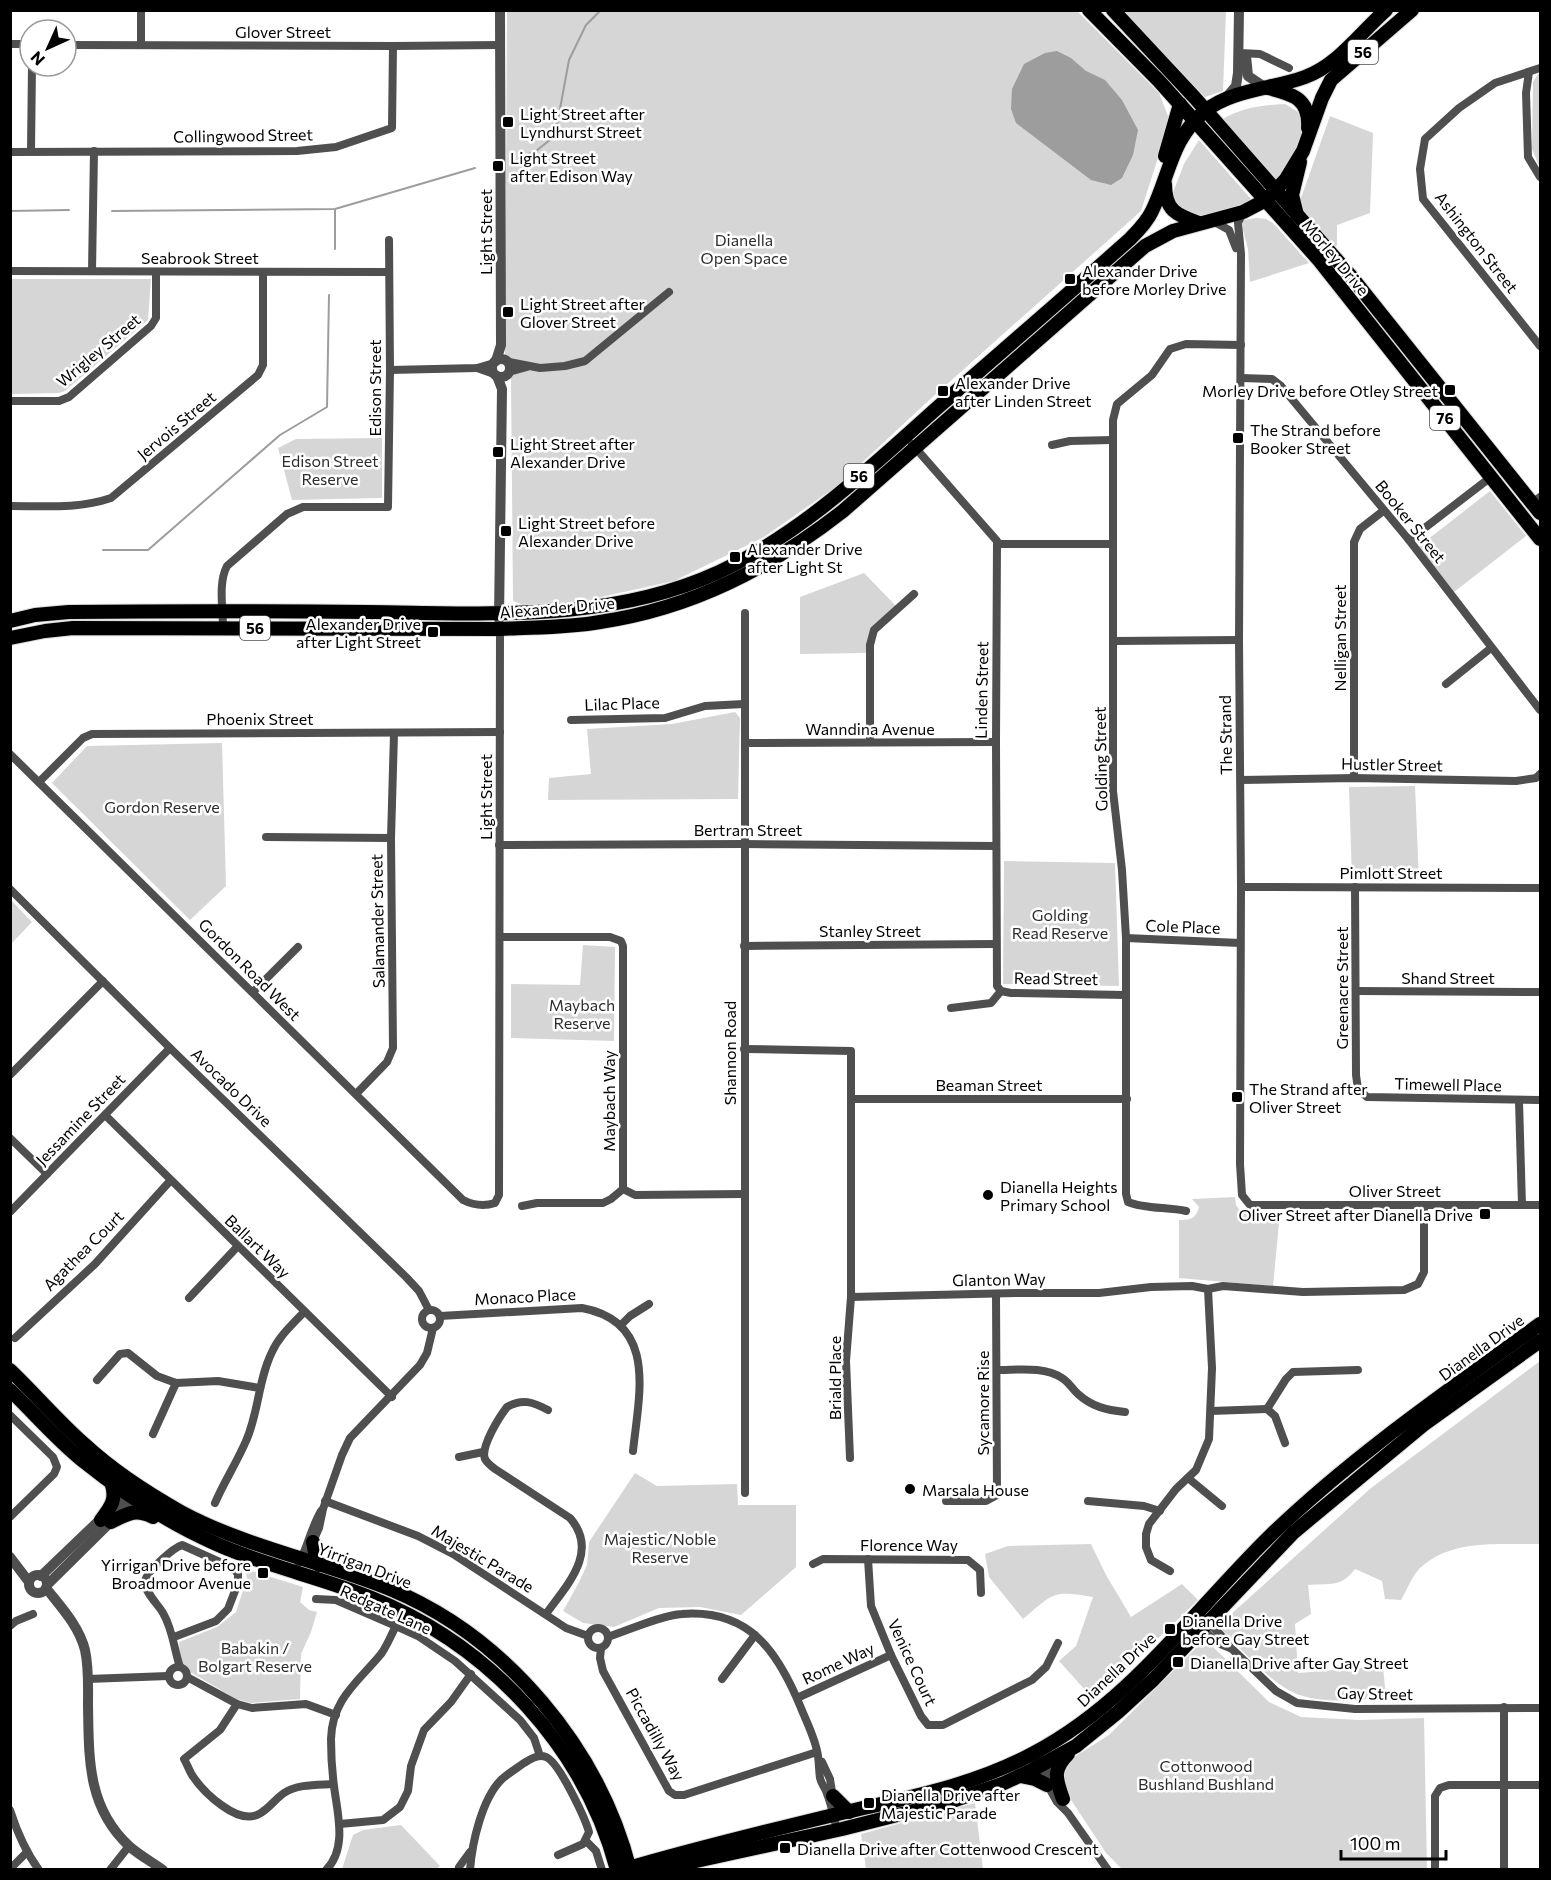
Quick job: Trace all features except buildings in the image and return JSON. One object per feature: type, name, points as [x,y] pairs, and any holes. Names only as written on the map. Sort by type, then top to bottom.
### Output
[{"type":"main road","name":"Morley Drive","points":[[1089,10],[1195,121],[1271,196],[1297,214],[1538,504]]},
{"type":"main road","name":"Morley Drive","points":[[1113,10],[1206,111],[1318,259],[1540,538]]},
{"type":"main road","name":"Alexander Drive","points":[[10,638],[73,628],[500,629],[601,622],[652,611],[715,590],[758,570],[812,535],[843,511],[1145,246],[1173,231],[1243,212],[1271,196],[1305,146],[1324,92],[1331,80],[1412,10]]},
{"type":"main road","name":"Alexander Drive","points":[[10,621],[35,615],[69,612],[499,613],[588,609],[631,601],[675,589],[717,573],[765,549],[804,522],[905,437],[1134,235],[1152,211],[1179,141],[1187,129],[1206,111],[1225,99],[1305,77],[1325,67],[1380,12]]},
{"type":"main road","points":[[1266,88],[1287,93],[1301,101],[1308,111],[1305,146],[1293,195],[1297,214]]},
{"type":"main road","name":"56","points":[[1180,104],[1165,156],[1165,199],[1178,215],[1206,222]]},
{"type":"main road","name":"Dianella Drive","points":[[625,1869],[663,1866],[840,1830],[949,1802],[1020,1776],[1148,1666],[1247,1559],[1299,1509],[1414,1415],[1540,1324]]},
{"type":"main road","name":"Dianella Drive","points":[[663,1866],[840,1814],[943,1790],[1076,1746],[1118,1712],[1206,1626],[1282,1544],[1333,1499],[1423,1425],[1540,1341]]},
{"type":"main road","name":"Yirrigan Drive","points":[[10,1370],[84,1444],[172,1522],[213,1543],[365,1580],[407,1597],[456,1626],[485,1647],[526,1684],[550,1711],[599,1786],[613,1816],[625,1869]]},
{"type":"main road","name":"Yirrigan Drive","points":[[10,1390],[80,1459],[111,1482],[305,1566],[421,1620],[478,1659],[516,1694],[574,1769],[625,1869]]},
{"type":"main road","points":[[106,1521],[114,1499],[111,1482]]},
{"type":"main road","points":[[106,1521],[135,1511],[172,1522]]},
{"type":"main road","points":[[305,1566],[317,1563],[313,1542]]},
{"type":"main road","points":[[1063,1799],[1056,1779],[1057,1772],[1063,1759],[1076,1746]]},
{"type":"main road","points":[[1020,1776],[1035,1779],[1047,1785]]},
{"type":"main road","points":[[599,1786],[609,1798],[632,1849],[663,1866]]},
{"type":"main road","points":[[833,1797],[840,1814]]},
{"type":"street","points":[[141,10],[141,45]]},
{"type":"street","name":"Light Street","points":[[470,1203],[484,1206],[495,1203],[499,1195],[499,613],[502,389],[505,385],[501,368],[500,10]]},
{"type":"street","points":[[1239,10],[1243,53],[1248,76],[1266,88]]},
{"type":"street","points":[[1225,99],[1236,86],[1243,53],[1244,10]]},
{"type":"street","name":"Glover Street","points":[[78,45],[500,45]]},
{"type":"street","name":"Collingwood Street","points":[[10,152],[297,151],[336,147],[392,128],[393,46]]},
{"type":"street","points":[[1243,53],[1260,54],[1289,68]]},
{"type":"street","name":"Ashington Street","points":[[1540,68],[1495,83],[1459,108],[1425,139],[1420,169],[1423,199],[1540,346]]},
{"type":"street","points":[[1529,72],[1526,93],[1528,157],[1540,177]]},
{"type":"street","points":[[31,152],[32,78]]},
{"type":"street","points":[[92,271],[94,151]]},
{"type":"street","name":"The Strand","points":[[1243,212],[1238,223],[1241,254],[1240,1164],[1242,1195],[1250,1205]]},
{"type":"street","name":"The Strand","points":[[1206,222],[1229,230],[1240,262]]},
{"type":"street","name":"Edison Street","points":[[222,628],[223,577],[227,566],[287,514],[303,507],[388,507],[389,240]]},
{"type":"street","name":"Seabrook Street","points":[[10,271],[389,272]]},
{"type":"street","name":"Wrigley Street","points":[[10,401],[59,401],[69,397],[151,326],[156,318],[156,272]]},
{"type":"street","name":"Jervois Street","points":[[10,506],[74,506],[111,498],[258,375],[263,365],[263,272]]},
{"type":"street","points":[[390,370],[540,368],[565,366],[585,361],[669,292]]},
{"type":"street","name":"Golding Street","points":[[1186,1211],[1165,1207],[1138,1206],[1128,1202],[1126,1194],[1126,938],[1122,870],[1113,791],[1112,440],[1114,412],[1118,404],[1152,375],[1170,349],[1186,345],[1241,345]]},
{"type":"street","name":"Booker Street","points":[[1241,378],[1272,379],[1281,386],[1409,540],[1540,710]]},
{"type":"street","points":[[905,437],[998,544],[1112,544]]},
{"type":"street","points":[[1052,445],[1070,441],[1112,440]]},
{"type":"street","points":[[1409,540],[1491,477]]},
{"type":"street","name":"Nelligan Street","points":[[1354,778],[1354,542],[1360,529],[1383,511]]},
{"type":"street","name":"Linden Street","points":[[996,978],[998,544]]},
{"type":"street","points":[[870,742],[870,645],[874,630],[914,594]]},
{"type":"street","name":"Shannon Road","points":[[745,613],[745,1493]]},
{"type":"street","points":[[1114,641],[1239,640]]},
{"type":"street","points":[[1446,684],[1491,648]]},
{"type":"street","name":"Lilac Place","points":[[571,720],[665,718],[705,706],[744,704]]},
{"type":"street","name":"Phoenix Street","points":[[39,782],[83,738],[92,734],[500,732]]},
{"type":"street","name":"Salamander Street","points":[[356,1094],[387,1062],[393,1048],[391,838],[394,734]]},
{"type":"street","name":"Wanndina Avenue","points":[[745,743],[996,742]]},
{"type":"street","name":"Gordon Road West","points":[[10,754],[463,1200],[470,1203]]},
{"type":"street","name":"Hustler Street","points":[[1241,780],[1354,778],[1516,781],[1536,778],[1540,774]]},
{"type":"street","points":[[266,837],[391,838]]},
{"type":"street","name":"Bertram Street","points":[[500,845],[996,846]]},
{"type":"street","name":"Pimlott Street","points":[[1241,887],[1540,888]]},
{"type":"street","name":"Greenacre Street","points":[[1355,887],[1358,1089]]},
{"type":"street","name":"Avocado Drive","points":[[10,889],[406,1277],[419,1291],[429,1310]]},
{"type":"street","name":"Maybach Way","points":[[500,937],[610,937],[621,941],[623,946],[623,1189]]},
{"type":"street","name":"Cole Place","points":[[1126,938],[1240,943]]},
{"type":"street","name":"Stanley Street","points":[[744,946],[996,944]]},
{"type":"street","points":[[253,992],[298,946]]},
{"type":"street","name":"Read Street","points":[[996,978],[997,986],[1001,991],[1011,993],[1125,995]]},
{"type":"street","points":[[10,1075],[103,981]]},
{"type":"street","points":[[951,1008],[992,1003],[1001,991]]},
{"type":"street","name":"Shand Street","points":[[1356,991],[1540,992]]},
{"type":"street","name":"Jessamine Street","points":[[10,1212],[170,1048]]},
{"type":"street","points":[[744,1049],[851,1051],[851,1297]]},
{"type":"street","name":"Timewell Place","points":[[1358,1089],[1367,1097],[1540,1100]]},
{"type":"street","name":"Beaman Street","points":[[851,1099],[1126,1099]]},
{"type":"street","points":[[1518,1101],[1522,1205]]},
{"type":"street","name":"Ballart Way","points":[[105,1116],[392,1396]]},
{"type":"street","points":[[10,1138],[47,1174]]},
{"type":"street","name":"Agathea Court","points":[[15,1338],[95,1264],[170,1181]]},
{"type":"street","points":[[522,1206],[537,1203],[603,1203],[623,1189],[635,1195],[744,1194]]},
{"type":"street","name":"Oliver Street","points":[[1250,1205],[1540,1205]]},
{"type":"street","name":"Glanton Way","points":[[851,1297],[1099,1293],[1151,1287],[1192,1286],[1208,1289],[1222,1286],[1294,1292],[1404,1290],[1418,1284],[1424,1272],[1424,1205]]},
{"type":"street","points":[[189,1298],[238,1246]]},
{"type":"street","points":[[1170,1571],[1151,1560],[1146,1547],[1146,1534],[1149,1524],[1196,1470],[1209,1439],[1212,1368],[1208,1289]]},
{"type":"street","name":"Sycamore Rise","points":[[946,1501],[986,1501],[997,1496],[996,1294]]},
{"type":"street","name":"Briald Place","points":[[849,1458],[846,1361],[851,1297]]},
{"type":"street","points":[[633,1451],[639,1363],[632,1340],[621,1325],[630,1316],[649,1304]]},
{"type":"street","name":"Monaco Place","points":[[440,1316],[582,1308],[606,1314],[621,1325]]},
{"type":"street","name":"Avocado Drive","points":[[313,1542],[324,1505],[350,1438],[392,1396],[424,1359],[433,1328],[439,1323],[440,1316],[436,1311],[429,1310],[423,1314],[422,1321],[426,1326],[433,1328]]},
{"type":"street","points":[[215,1503],[246,1441],[272,1352],[280,1338],[304,1312]]},
{"type":"street","points":[[97,1380],[120,1354],[128,1353],[157,1376],[176,1383],[218,1381],[260,1388]]},
{"type":"street","points":[[997,1370],[1028,1370],[1053,1374],[1061,1377],[1094,1406],[1125,1412]]},
{"type":"street","points":[[1267,1409],[1286,1378],[1293,1372],[1358,1370]]},
{"type":"street","points":[[153,1434],[176,1383]]},
{"type":"street","points":[[546,1614],[573,1575],[584,1551],[583,1540],[577,1526],[570,1518],[495,1469],[485,1459],[483,1452],[507,1407],[523,1401],[532,1402],[548,1410]]},
{"type":"street","points":[[1211,1411],[1267,1409],[1275,1416],[1284,1443]]},
{"type":"street","points":[[10,1415],[53,1457],[57,1467],[54,1474],[10,1517]]},
{"type":"street","points":[[459,1457],[483,1452]]},
{"type":"street","points":[[1188,1478],[1222,1506]]},
{"type":"street","points":[[40,1583],[136,1491]]},
{"type":"street","points":[[1088,1502],[1144,1506],[1160,1510]]},
{"type":"street","name":"Avocado Drive","points":[[305,1566],[313,1523],[324,1505]]},
{"type":"street","name":"Majestic Parade","points":[[324,1505],[375,1519],[426,1540],[460,1558],[574,1632],[588,1636]]},
{"type":"street","points":[[174,1637],[216,1621],[228,1609],[238,1583],[238,1575],[233,1568],[182,1545],[175,1547],[147,1575],[145,1583],[147,1590],[164,1614],[174,1637],[180,1667],[187,1677],[237,1704],[252,1708],[306,1704],[336,1715]]},
{"type":"street","points":[[12,1559],[40,1583],[65,1611],[83,1643],[88,1679],[90,1770],[98,1802],[115,1830],[129,1846],[163,1869]]},
{"type":"street","name":"Florence Way","points":[[813,1564],[823,1559],[968,1560],[980,1570],[981,1593]]},
{"type":"street","name":"Venice Court","points":[[868,1559],[871,1606],[891,1655],[921,1716],[928,1725],[943,1725],[1032,1680],[1046,1667],[1058,1643]]},
{"type":"street","name":"Redgate Lane","points":[[316,1599],[336,1599],[418,1636],[471,1674],[520,1720],[534,1738],[540,1756]]},
{"type":"street","points":[[10,1626],[33,1614]]},
{"type":"street","points":[[608,1637],[681,1614],[719,1617],[755,1635],[774,1654],[797,1698],[818,1755],[828,1775],[833,1797]]},
{"type":"street","name":"Gay Street","points":[[1194,1615],[1206,1626],[1220,1634],[1231,1648],[1276,1690],[1297,1703],[1354,1709],[1540,1707]]},
{"type":"street","points":[[326,1869],[331,1864],[337,1850],[340,1824],[333,1784],[331,1737],[336,1715],[347,1689],[382,1652],[396,1626]]},
{"type":"street","points":[[599,1628],[604,1630],[608,1637],[607,1642],[601,1648],[591,1646],[588,1636],[592,1630],[599,1628]]},
{"type":"street","points":[[722,1679],[755,1635]]},
{"type":"street","name":"Piccadilly Way","points":[[601,1648],[600,1658],[603,1671],[669,1791],[675,1795],[684,1795],[818,1755]]},
{"type":"street","name":"Rome Way","points":[[797,1698],[891,1655]]},
{"type":"street","points":[[180,1667],[171,1670],[168,1676],[170,1682],[175,1685],[184,1683],[187,1677]]},
{"type":"street","points":[[340,1824],[383,1820],[400,1807],[408,1791],[411,1766],[424,1730],[451,1702],[471,1674]]},
{"type":"street","points":[[88,1679],[168,1676]]},
{"type":"street","points":[[237,1704],[220,1730],[184,1759],[192,1776],[209,1796],[237,1815],[250,1817],[259,1814],[285,1792],[298,1788],[333,1784]]},
{"type":"street","points":[[1504,1707],[1504,1869]]},
{"type":"street","points":[[818,1755],[820,1778],[840,1814],[840,1830]]},
{"type":"street","points":[[457,1868],[470,1869],[486,1804],[494,1788],[511,1772],[534,1757],[540,1756],[552,1761],[583,1816],[588,1832],[586,1841],[558,1855]]},
{"type":"street","points":[[1037,1760],[1057,1802],[1068,1813],[1108,1869]]},
{"type":"street","points":[[1037,1760],[1063,1799],[1068,1813]]},
{"type":"street","points":[[1436,1869],[1436,1796],[1440,1788],[1449,1785],[1540,1785]]},
{"type":"street","points":[[10,1810],[27,1852],[39,1869]]},
{"type":"street","points":[[586,1841],[596,1851],[602,1869]]},
{"type":"street","points":[[110,1869],[129,1846]]},
{"type":"street","points":[[457,1868],[474,1847]]},
{"type":"street","points":[[10,1869],[27,1852]]},
{"type":"green space","name":"Dianella Open Space","points":[[507,11],[1077,11],[1159,93],[1168,116],[1171,117],[1141,211],[926,403],[837,486],[764,537],[674,581],[578,602],[523,605],[513,601],[511,380],[505,359]]},
{"type":"green space","points":[[1120,11],[1226,11],[1223,91],[1205,97]]},
{"type":"green space","points":[[1540,73],[1540,168],[1532,149],[1533,82]]},
{"type":"green space","points":[[1285,104],[1298,112],[1302,129],[1296,148],[1276,180],[1223,119],[1253,108]]},
{"type":"green space","points":[[1330,116],[1373,133],[1370,213],[1337,225],[1337,245],[1333,249],[1304,216],[1300,201]]},
{"type":"green space","points":[[1199,140],[1252,200],[1207,217],[1191,218],[1180,213],[1172,195],[1184,164]]},
{"type":"green space","points":[[1257,218],[1273,223],[1309,263],[1250,282],[1243,220]]},
{"type":"green space","points":[[10,279],[151,279],[148,320],[65,391],[11,394]]},
{"type":"green space","name":"Edison Street Reserve","points":[[382,438],[382,498],[292,500],[278,448],[296,439]]},
{"type":"green space","points":[[1490,491],[1526,536],[1454,592],[1418,547]]},
{"type":"green space","points":[[864,573],[896,606],[872,630],[866,653],[800,654],[800,597]]},
{"type":"green space","points":[[735,712],[740,718],[738,799],[548,800],[549,778],[591,774],[587,729],[672,724]]},
{"type":"green space","name":"Gordon Reserve","points":[[222,743],[226,886],[190,920],[52,783],[87,746]]},
{"type":"green space","points":[[1415,786],[1419,880],[1352,881],[1349,787]]},
{"type":"green space","name":"Golding Read Reserve","points":[[1004,861],[1115,863],[1119,986],[1003,984]]},
{"type":"green space","points":[[11,900],[32,922],[11,944]]},
{"type":"green space","name":"Maybach Reserve","points":[[583,945],[615,947],[614,1041],[511,1038],[511,984],[580,985]]},
{"type":"green space","points":[[1235,1197],[1236,1205],[1241,1212],[1280,1213],[1273,1286],[1179,1278],[1179,1220],[1189,1219],[1196,1214],[1199,1207],[1192,1199]]},
{"type":"green space","points":[[1540,1361],[1540,1544],[1477,1545],[1447,1552],[1433,1558],[1420,1568],[1401,1600],[1385,1599],[1382,1581],[1355,1569],[1340,1582],[1308,1585],[1311,1614],[1295,1624],[1298,1673],[1383,1666],[1386,1698],[1323,1700],[1291,1691],[1269,1676],[1218,1626],[1371,1488]]},
{"type":"green space","name":"Majestic/Noble Reserve","points":[[635,1473],[657,1486],[737,1484],[738,1505],[796,1505],[796,1567],[741,1615],[700,1607],[659,1608],[614,1627],[583,1623],[563,1611],[587,1565],[589,1542]]},
{"type":"green space","points":[[1091,1544],[1131,1617],[1182,1584],[1198,1600],[1094,1700],[1059,1661],[1076,1646],[1093,1597],[1069,1594],[1054,1596],[1023,1619],[989,1577],[985,1554],[1008,1546]]},
{"type":"green space","name":"Babakin / Bolgart Reserve","points":[[245,1569],[303,1587],[300,1602],[309,1610],[317,1612],[301,1654],[300,1699],[251,1703],[236,1699],[187,1670],[181,1662],[179,1642],[217,1627],[236,1612],[247,1578]]},
{"type":"green space","name":"Cottonwood Bushland Bushland","points":[[1205,1639],[1269,1702],[1301,1717],[1360,1720],[1424,1718],[1427,1869],[1122,1869],[1106,1853],[1052,1771],[1109,1735]]},
{"type":"green space","points":[[975,1803],[983,1869],[866,1869],[861,1834]]},
{"type":"green space","points":[[401,1825],[440,1866],[434,1870],[342,1869],[353,1835],[363,1830]]},
{"type":"shaded area","points":[[1057,51],[1071,58],[1086,71],[1105,80],[1122,100],[1138,130],[1133,155],[1122,178],[1111,185],[1091,180],[1016,123],[1011,109],[1012,89],[1024,64],[1045,53]]},
{"type":"waterway","points":[[519,158],[536,151],[555,136],[569,60],[586,25],[601,10]]},
{"type":"waterway","points":[[112,211],[335,209],[475,168]]},
{"type":"waterway","points":[[10,211],[69,210]]},
{"type":"waterway","points":[[335,210],[335,249]]},
{"type":"waterway","points":[[103,550],[148,550],[280,435],[327,407],[329,295]]},
{"type":"place","name":"Light Street after Lyndhurst Street","points":[[508,122]]},
{"type":"place","name":"Light Street after Edison Way","points":[[498,166]]},
{"type":"place","name":"Alexander Drive before Morley Drive","points":[[1070,279]]},
{"type":"place","name":"Light Street after Glover Street","points":[[508,312]]},
{"type":"place","name":"Morley Drive before Otley Street","points":[[1450,390]]},
{"type":"place","name":"Alexander Drive after Linden Street","points":[[943,391]]},
{"type":"place","name":"The Strand before Booker Street","points":[[1238,438]]},
{"type":"place","name":"Light Street after Alexander Drive","points":[[498,452]]},
{"type":"place","name":"Light Street before Alexander Drive","points":[[506,531]]},
{"type":"place","name":"Alexander Drive after Light St","points":[[735,557]]},
{"type":"place","name":"Alexander Drive after Light Street","points":[[433,632]]},
{"type":"place","name":"The Strand after Oliver Street","points":[[1237,1097]]},
{"type":"place","name":"Dianella Heights Primary School","points":[[988,1195]]},
{"type":"place","name":"Oliver Street after Dianella Drive","points":[[1485,1214]]},
{"type":"place","name":"Marsala House","points":[[910,1489]]},
{"type":"place","name":"Yirrigan Drive before Broadmoor Avenue","points":[[263,1573]]},
{"type":"place","name":"Dianella Drive before Gay Street","points":[[1170,1629]]},
{"type":"place","name":"Dianella Drive after Gay Street","points":[[1178,1662]]},
{"type":"place","name":"Dianella Drive after Majestic Parade","points":[[869,1803]]},
{"type":"place","name":"Dianella Drive after Cottenwood Crescent","points":[[785,1848]]}]
